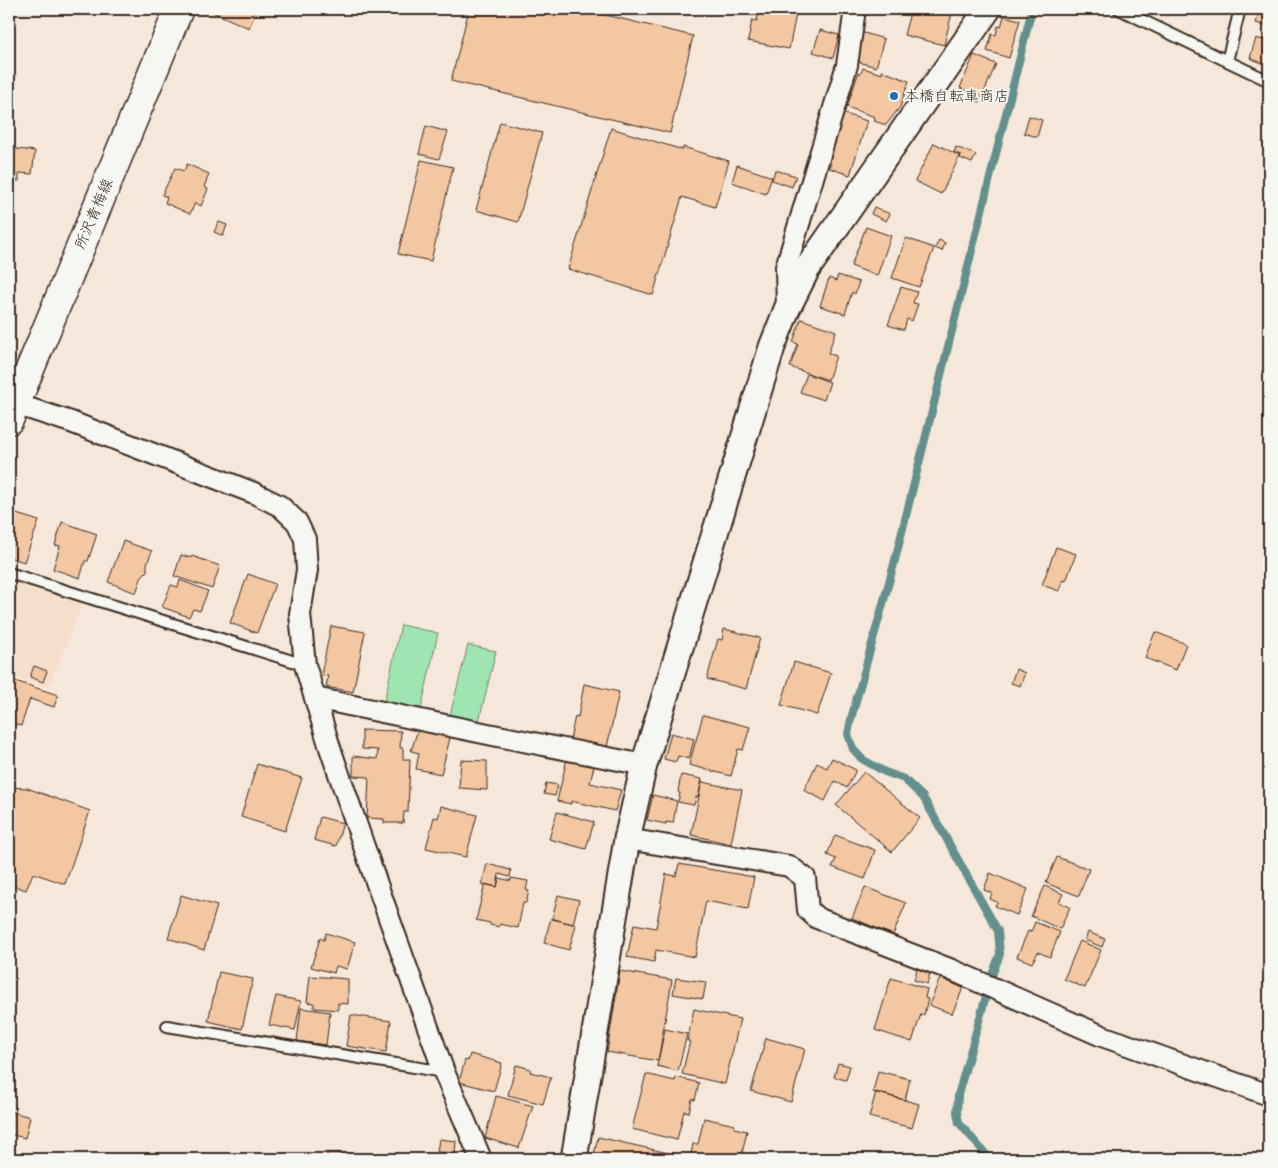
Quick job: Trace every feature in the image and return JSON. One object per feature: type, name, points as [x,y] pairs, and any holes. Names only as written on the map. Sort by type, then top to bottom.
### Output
[{"type":"main road","name":"所沢青梅線","points":[[12,412],[179,9]]},
{"type":"street","points":[[787,309],[786,267],[847,65],[855,9]]},
{"type":"street","points":[[574,1159],[627,839],[644,765],[762,374],[787,309],[807,269],[988,9]]},
{"type":"street","points":[[12,412],[71,422],[254,493],[280,506],[297,522],[305,539],[308,570],[300,614],[305,666],[330,748],[444,1072],[481,1159]]},
{"type":"street","points":[[315,698],[644,765]]},
{"type":"street","points":[[627,839],[789,866],[805,878],[808,910],[817,918],[952,970],[1102,1036],[1269,1095]]},
{"type":"lane","points":[[1119,9],[1269,81]]},
{"type":"lane","points":[[1227,61],[1240,9]]},
{"type":"lane","points":[[9,573],[305,666]]},
{"type":"lane","points":[[167,1026],[444,1072]]},
{"type":"shaded area","points":[[9,583],[83,602],[49,687],[9,675]]},
{"type":"green space","points":[[401,625],[438,633],[421,709],[384,702]]},
{"type":"green space","points":[[468,645],[496,651],[479,721],[450,715]]},
{"type":"building","points":[[208,9],[257,9],[249,28]]},
{"type":"building","points":[[469,9],[581,9],[693,36],[670,133],[451,81]]},
{"type":"building","points":[[759,9],[790,9],[789,12],[796,14],[789,49],[748,41],[752,20],[757,21]]},
{"type":"building","points":[[911,9],[953,9],[944,45],[904,35]]},
{"type":"building","points":[[1260,9],[1269,9],[1269,27],[1256,23]]},
{"type":"building","points":[[1004,16],[1020,20],[1009,58],[987,51],[992,34],[996,35],[998,26],[1001,27]]},
{"type":"building","points":[[820,30],[839,35],[833,58],[813,52]]},
{"type":"building","points":[[861,32],[884,39],[876,67],[852,60]]},
{"type":"building","points":[[1265,34],[1269,35],[1269,66],[1250,58],[1256,38],[1263,40]]},
{"type":"building","points":[[974,55],[996,64],[980,102],[969,98],[971,93],[960,88]]},
{"type":"building","points":[[863,68],[882,74],[882,71],[909,81],[900,107],[886,125],[874,121],[875,117],[847,107],[858,74],[861,73]]},
{"type":"building","points":[[842,113],[867,121],[850,175],[829,168],[831,163],[822,160]]},
{"type":"building","points":[[1029,116],[1042,120],[1037,137],[1024,133]]},
{"type":"building","points":[[500,122],[542,133],[518,222],[476,210]]},
{"type":"building","points":[[426,126],[448,132],[439,159],[419,154]]},
{"type":"building","points":[[611,128],[683,150],[683,147],[729,161],[715,207],[682,197],[653,295],[568,269]]},
{"type":"building","points":[[934,143],[960,156],[941,194],[915,181]]},
{"type":"building","points":[[956,147],[976,155],[972,163],[960,158],[961,155],[954,153]]},
{"type":"building","points":[[9,148],[35,151],[32,174],[19,173],[19,181],[9,180]]},
{"type":"building","points":[[421,160],[453,167],[431,261],[398,254]]},
{"type":"building","points":[[187,164],[209,174],[204,187],[208,189],[201,206],[195,203],[190,214],[165,203],[167,197],[162,195],[175,168],[184,171]]},
{"type":"building","points":[[737,165],[772,177],[766,194],[732,182]]},
{"type":"building","points":[[775,170],[796,176],[792,187],[772,180]]},
{"type":"building","points":[[874,207],[890,214],[886,221],[871,214]]},
{"type":"building","points":[[219,222],[227,225],[223,236],[214,232]]},
{"type":"building","points":[[866,227],[891,236],[877,276],[851,266]]},
{"type":"building","points":[[906,238],[934,248],[919,287],[892,278]]},
{"type":"building","points":[[939,240],[945,243],[942,251],[935,248]]},
{"type":"building","points":[[838,275],[859,282],[855,294],[852,292],[845,314],[820,306],[829,278],[836,281]]},
{"type":"building","points":[[901,287],[917,292],[913,303],[918,304],[912,321],[907,319],[904,330],[888,325]]},
{"type":"building","points":[[801,319],[836,331],[828,353],[836,356],[828,380],[790,367],[798,344],[793,342]]},
{"type":"building","points":[[807,374],[830,382],[824,400],[800,392]]},
{"type":"building","points":[[10,512],[39,521],[24,562],[9,557]]},
{"type":"building","points":[[62,522],[97,534],[80,578],[53,569],[60,546],[55,545]]},
{"type":"building","points":[[123,541],[152,551],[147,564],[147,571],[142,576],[136,593],[108,582]]},
{"type":"building","points":[[1056,547],[1076,554],[1066,581],[1063,580],[1059,591],[1042,585]]},
{"type":"building","points":[[181,555],[191,558],[192,556],[220,566],[212,589],[174,576]]},
{"type":"building","points":[[248,574],[275,584],[257,633],[230,623]]},
{"type":"building","points":[[180,580],[208,591],[200,611],[193,609],[189,617],[162,607],[171,585],[178,587]]},
{"type":"building","points":[[331,626],[365,632],[353,692],[326,687],[328,676],[321,675]]},
{"type":"building","points":[[724,629],[760,638],[746,689],[707,679],[718,639],[722,640]]},
{"type":"building","points":[[1155,632],[1186,644],[1176,670],[1145,658]]},
{"type":"building","points":[[794,662],[831,673],[817,715],[781,705]]},
{"type":"building","points":[[34,666],[47,671],[43,682],[30,677]]},
{"type":"building","points":[[1016,669],[1025,673],[1020,686],[1011,683]]},
{"type":"building","points":[[9,679],[58,695],[54,707],[30,699],[21,726],[9,722]]},
{"type":"building","points":[[584,684],[619,692],[607,747],[570,740],[575,716],[578,717]]},
{"type":"building","points":[[703,715],[750,727],[743,750],[738,749],[731,776],[689,765]]},
{"type":"building","points":[[419,726],[451,734],[441,774],[416,769],[419,753],[411,751]]},
{"type":"building","points":[[362,730],[401,731],[400,748],[403,748],[403,759],[410,759],[408,812],[404,812],[403,823],[384,823],[384,819],[367,818],[369,777],[353,776],[353,756],[377,759],[378,750],[362,749]]},
{"type":"building","points":[[671,733],[694,739],[689,759],[678,756],[676,762],[664,759]]},
{"type":"building","points":[[832,758],[856,770],[847,788],[835,781],[825,801],[804,790],[817,763],[827,768]]},
{"type":"building","points":[[567,759],[594,766],[590,783],[621,790],[615,811],[571,801],[571,804],[557,801]]},
{"type":"building","points":[[461,760],[487,761],[487,790],[459,788]]},
{"type":"building","points":[[257,764],[302,778],[285,831],[241,817]]},
{"type":"building","points":[[864,772],[920,818],[892,852],[836,805]]},
{"type":"building","points":[[681,775],[702,779],[694,805],[678,802]]},
{"type":"building","points":[[702,782],[742,790],[731,844],[691,835]]},
{"type":"building","points":[[546,783],[558,785],[555,796],[544,794]]},
{"type":"building","points":[[9,787],[27,788],[90,811],[65,884],[33,873],[26,890],[9,884]]},
{"type":"building","points":[[653,795],[677,801],[673,823],[666,822],[666,824],[647,820]]},
{"type":"building","points":[[441,806],[477,815],[466,857],[426,848],[434,817],[438,818]]},
{"type":"building","points":[[557,812],[594,822],[586,849],[549,839]]},
{"type":"building","points":[[320,817],[343,823],[336,846],[314,840]]},
{"type":"building","points":[[835,835],[875,850],[865,879],[832,867],[836,859],[827,855]]},
{"type":"building","points":[[1057,857],[1089,869],[1079,896],[1046,883]]},
{"type":"building","points":[[487,864],[511,870],[510,877],[499,874],[497,887],[482,884]]},
{"type":"building","points":[[679,864],[754,877],[748,909],[706,901],[695,957],[656,950],[654,962],[627,957],[634,924],[656,928],[666,874],[676,876]]},
{"type":"building","points":[[990,873],[1028,889],[1017,915],[995,906],[997,902],[990,899],[992,893],[984,890]]},
{"type":"building","points":[[499,878],[511,881],[511,878],[528,881],[526,890],[529,891],[526,903],[523,903],[518,928],[500,924],[499,927],[476,920],[485,884],[497,887]]},
{"type":"building","points":[[1045,886],[1063,894],[1059,902],[1070,907],[1060,929],[1031,916]]},
{"type":"building","points":[[865,887],[906,903],[893,935],[852,918]]},
{"type":"building","points":[[181,895],[217,906],[204,950],[168,938]]},
{"type":"building","points":[[558,895],[579,900],[573,924],[552,919]]},
{"type":"building","points":[[551,918],[576,925],[569,950],[544,943]]},
{"type":"building","points":[[1035,922],[1060,932],[1050,957],[1038,952],[1032,963],[1017,957],[1028,931],[1031,932]]},
{"type":"building","points":[[1088,932],[1105,939],[1102,947],[1085,940]]},
{"type":"building","points":[[326,933],[355,942],[347,969],[336,966],[334,973],[311,967],[320,938],[324,940]]},
{"type":"building","points":[[1080,941],[1101,950],[1085,988],[1064,979]]},
{"type":"building","points":[[917,969],[930,973],[927,984],[914,980]]},
{"type":"building","points":[[620,971],[672,980],[658,1061],[607,1052]]},
{"type":"building","points":[[219,972],[253,979],[242,1029],[208,1021]]},
{"type":"building","points":[[310,976],[348,979],[348,1004],[338,1003],[338,1010],[314,1008],[314,1003],[307,1002]]},
{"type":"building","points":[[676,978],[706,982],[703,999],[673,994]]},
{"type":"building","points":[[891,978],[927,989],[925,998],[928,999],[924,1015],[921,1014],[912,1042],[875,1030]]},
{"type":"building","points":[[940,978],[963,988],[952,1014],[929,1005]]},
{"type":"building","points":[[276,996],[301,1001],[295,1030],[269,1025]]},
{"type":"building","points":[[301,1008],[330,1012],[326,1045],[297,1041]]},
{"type":"building","points":[[694,1009],[740,1019],[725,1084],[682,1074],[690,1041],[687,1041]]},
{"type":"building","points":[[351,1015],[391,1021],[386,1052],[346,1046]]},
{"type":"building","points":[[665,1029],[687,1034],[678,1071],[657,1066]]},
{"type":"building","points":[[766,1038],[805,1049],[791,1102],[751,1091]]},
{"type":"building","points":[[470,1054],[502,1063],[494,1091],[459,1082],[465,1060],[468,1061]]},
{"type":"building","points":[[838,1063],[850,1066],[846,1080],[834,1077]]},
{"type":"building","points":[[516,1065],[531,1069],[530,1072],[551,1077],[543,1104],[508,1095]]},
{"type":"building","points":[[878,1071],[910,1079],[905,1100],[873,1092]]},
{"type":"building","points":[[646,1074],[675,1081],[676,1077],[699,1083],[695,1100],[692,1099],[689,1112],[684,1111],[677,1140],[632,1129]]},
{"type":"building","points":[[876,1092],[919,1104],[912,1128],[869,1117]]},
{"type":"building","points":[[496,1096],[533,1106],[519,1148],[485,1138]]},
{"type":"building","points":[[9,1111],[30,1117],[25,1138],[9,1134]]},
{"type":"building","points":[[704,1118],[735,1125],[734,1128],[747,1131],[741,1158],[727,1154],[726,1159],[593,1159],[598,1137],[690,1158],[693,1144],[698,1144]]},
{"type":"building","points":[[439,1139],[456,1141],[455,1154],[437,1152]]},
{"type":"building","points":[[327,1153],[340,1153],[340,1159],[327,1159]]},
{"type":"building","points":[[341,1154],[392,1154],[392,1159],[341,1159]]},
{"type":"waterway","points":[[990,1159],[959,1123],[957,1112],[958,1095],[992,975],[1000,954],[998,931],[923,797],[904,779],[885,772],[862,759],[853,749],[848,734],[894,564],[1032,9]]},
{"type":"place","name":"本橋自転車商店","points":[[894,96]]}]
